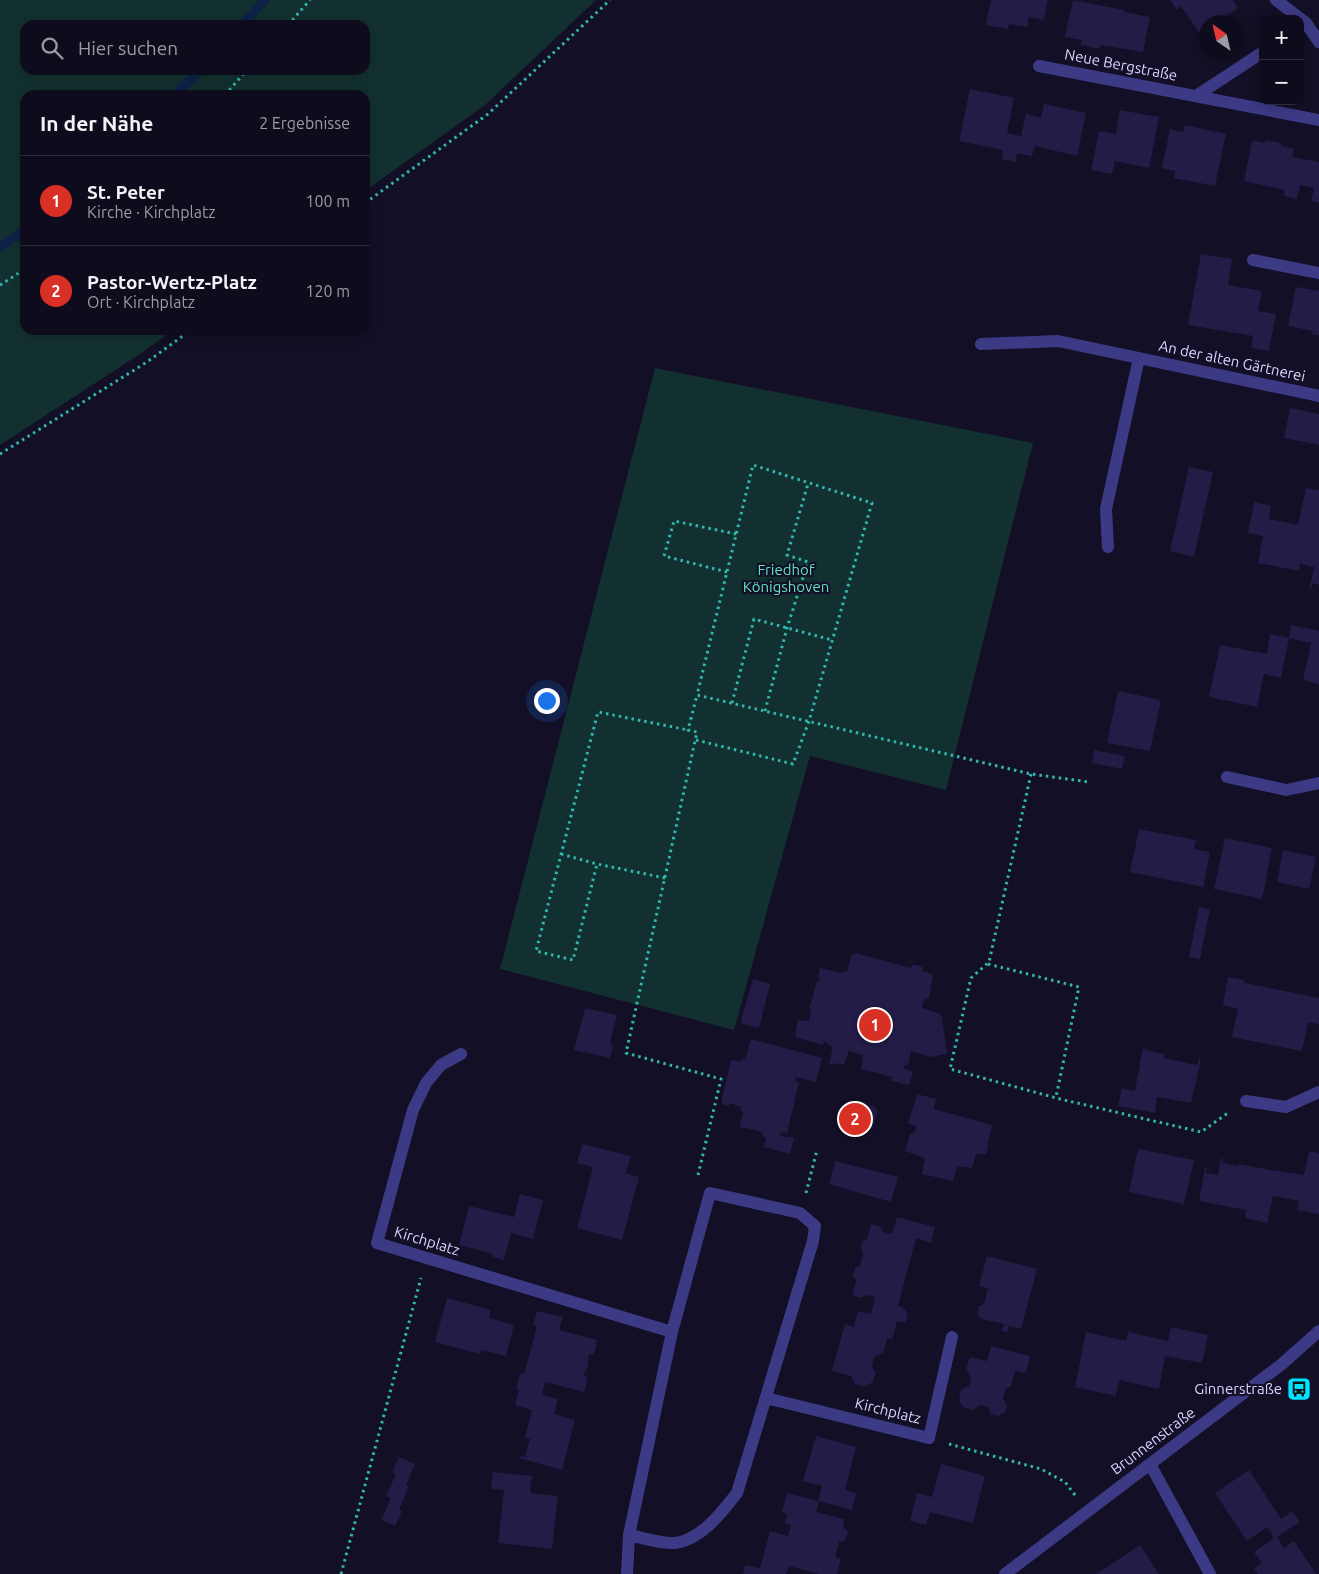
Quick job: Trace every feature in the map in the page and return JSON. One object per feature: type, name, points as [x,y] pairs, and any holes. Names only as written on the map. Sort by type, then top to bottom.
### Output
[{"type":"street","points":[[1276,0],[1292,15]]},
{"type":"street","points":[[1304,26],[1319,42]]},
{"type":"street","points":[[1196,96],[1259,55]]},
{"type":"street","name":"Neue Bergstraße","points":[[1039,66],[1319,120]]},
{"type":"street","points":[[1253,260],[1319,273]]},
{"type":"street","name":"An der alten Gärtnerei","points":[[982,344],[1058,341],[1319,396]]},
{"type":"street","name":"An der alten Gärtnerei","points":[[1108,547],[1106,509],[1139,358]]},
{"type":"street","points":[[1227,777],[1286,790],[1319,783]]},
{"type":"street","name":"Kirchplatz","points":[[461,1054],[441,1065],[426,1083],[413,1110],[378,1243],[672,1332]]},
{"type":"street","points":[[1246,1101],[1286,1107],[1319,1092]]},
{"type":"street","points":[[626,1574],[629,1535],[672,1332],[710,1193],[800,1212],[815,1226],[812,1241],[737,1493],[717,1518],[690,1538],[675,1543],[629,1535]]},
{"type":"street","name":"Brunnenstraße","points":[[1005,1574],[1282,1364],[1319,1331]]},
{"type":"street","name":"Kirchplatz","points":[[766,1398],[929,1438],[952,1337]]},
{"type":"street","points":[[1150,1464],[1210,1574]]},
{"type":"path","points":[[292,20],[310,0]]},
{"type":"path","points":[[370,199],[488,114],[610,0]]},
{"type":"path","points":[[229,90],[242,75]]},
{"type":"path","points":[[0,285],[20,272]]},
{"type":"path","points":[[0,454],[147,362],[184,335]]},
{"type":"path","points":[[688,730],[753,465],[872,503],[809,721],[793,764],[696,740]]},
{"type":"path","points":[[765,711],[787,628],[808,562],[787,555],[808,483]]},
{"type":"path","points":[[727,572],[664,556],[674,521],[736,534]]},
{"type":"path","points":[[732,703],[754,619],[832,640]]},
{"type":"path","points":[[697,695],[1031,774],[1090,782]]},
{"type":"path","points":[[598,864],[573,960],[536,951],[598,712],[697,732],[626,1053],[721,1079],[694,1190],[710,1193]]},
{"type":"path","points":[[1031,774],[989,962],[971,978],[950,1069],[1201,1132],[1246,1101]]},
{"type":"path","points":[[561,854],[665,878]]},
{"type":"path","points":[[987,964],[1079,987],[1056,1097]]},
{"type":"path","points":[[800,1212],[817,1150]]},
{"type":"path","points":[[341,1574],[427,1258]]},
{"type":"path","points":[[929,1438],[1041,1469],[1065,1482],[1087,1512]]},
{"type":"green space","points":[[0,0],[596,0],[485,105],[370,187],[370,90],[20,90],[20,335],[167,335],[0,445]]},
{"type":"green space","name":"Friedhof Königshoven","points":[[655,368],[1033,443],[946,790],[810,756],[734,1030],[500,969]]},
{"type":"building","points":[[991,0],[1048,0],[1044,20],[1029,17],[1027,27],[1009,24],[1008,29],[986,25]]},
{"type":"building","points":[[1073,0],[1150,17],[1143,52],[1100,45],[1099,49],[1081,45],[1082,40],[1065,37]]},
{"type":"building","points":[[1170,0],[1233,0],[1238,8],[1228,15],[1199,15],[1199,33],[1181,6],[1177,10]]},
{"type":"building","points":[[970,89],[1014,98],[1007,133],[1021,136],[1026,114],[1041,118],[1044,104],[1086,113],[1077,156],[1035,146],[1032,156],[1017,153],[1016,162],[1002,159],[1003,150],[959,141]]},
{"type":"building","points":[[1120,110],[1159,117],[1149,168],[1115,161],[1112,174],[1091,170],[1099,131],[1116,134]]},
{"type":"building","points":[[1185,125],[1226,134],[1215,186],[1174,178],[1175,171],[1162,168],[1170,129],[1183,132]]},
{"type":"building","points":[[1252,140],[1265,143],[1266,140],[1281,143],[1281,146],[1294,149],[1292,157],[1319,162],[1319,203],[1311,201],[1314,188],[1300,185],[1297,199],[1284,196],[1285,190],[1244,181]]},
{"type":"building","points":[[1201,254],[1232,259],[1228,285],[1262,291],[1258,311],[1276,314],[1269,351],[1251,348],[1253,336],[1188,325]]},
{"type":"building","points":[[1296,287],[1319,291],[1319,335],[1312,334],[1313,331],[1288,326]]},
{"type":"building","points":[[1290,408],[1319,414],[1319,445],[1284,438]]},
{"type":"building","points":[[1189,467],[1213,472],[1194,557],[1170,551]]},
{"type":"building","points":[[1306,488],[1319,490],[1319,585],[1312,583],[1311,590],[1309,590],[1314,567],[1300,564],[1299,571],[1258,563],[1263,536],[1248,533],[1254,502],[1271,506],[1269,519],[1298,525]]},
{"type":"building","points":[[1291,625],[1319,631],[1319,684],[1303,680],[1311,643],[1289,638]]},
{"type":"building","points":[[1270,634],[1289,638],[1281,678],[1264,674],[1257,707],[1209,697],[1220,645],[1267,654]]},
{"type":"building","points":[[1118,691],[1161,700],[1150,751],[1107,743]]},
{"type":"building","points":[[1094,750],[1125,756],[1122,769],[1092,763]]},
{"type":"building","points":[[1139,829],[1196,840],[1194,849],[1210,852],[1203,887],[1130,872]]},
{"type":"building","points":[[1225,838],[1272,848],[1262,899],[1214,889]]},
{"type":"building","points":[[1283,850],[1316,857],[1309,889],[1277,882]]},
{"type":"building","points":[[1199,907],[1210,909],[1200,959],[1189,957]]},
{"type":"building","points":[[855,953],[911,968],[912,965],[916,965],[922,967],[923,971],[933,975],[929,998],[924,1000],[922,1008],[941,1014],[947,1051],[946,1054],[930,1057],[911,1051],[908,1065],[903,1068],[913,1072],[909,1085],[891,1081],[892,1077],[861,1069],[863,1055],[849,1051],[844,1065],[829,1064],[833,1047],[828,1043],[824,1041],[823,1045],[795,1037],[798,1020],[809,1021],[811,1011],[809,1010],[817,981],[820,979],[818,977],[820,968],[841,973],[843,971],[847,972],[851,956]]},
{"type":"building","points":[[1228,977],[1245,980],[1244,983],[1319,998],[1319,1024],[1308,1022],[1302,1051],[1232,1037],[1238,1009],[1223,1005]]},
{"type":"building","points":[[753,979],[770,984],[759,1028],[742,1024],[741,1021]]},
{"type":"building","points":[[585,1008],[617,1015],[610,1043],[613,1044],[610,1058],[574,1050]]},
{"type":"building","points":[[751,1039],[822,1058],[816,1082],[796,1077],[795,1081],[799,1083],[787,1133],[781,1132],[780,1136],[794,1138],[790,1154],[764,1147],[766,1138],[762,1136],[763,1132],[740,1127],[743,1111],[740,1110],[741,1107],[730,1103],[728,1106],[722,1104],[731,1060],[741,1062],[741,1058],[745,1060]]},
{"type":"building","points":[[1143,1047],[1145,1050],[1164,1054],[1163,1058],[1197,1065],[1199,1058],[1201,1059],[1191,1103],[1157,1097],[1155,1113],[1118,1106],[1122,1088],[1135,1091]]},
{"type":"building","points":[[917,1094],[936,1099],[934,1109],[992,1125],[986,1154],[976,1154],[972,1168],[957,1166],[953,1181],[922,1174],[925,1158],[905,1151],[910,1134],[914,1133],[916,1126],[908,1124]]},
{"type":"building","points":[[857,1103],[875,1107],[877,1111],[873,1128],[869,1130],[852,1126],[849,1122]]},
{"type":"building","points":[[582,1144],[631,1156],[626,1173],[639,1177],[622,1240],[577,1228],[593,1167],[577,1163]]},
{"type":"building","points":[[1138,1149],[1194,1160],[1184,1204],[1129,1192]]},
{"type":"building","points":[[1309,1151],[1319,1153],[1319,1214],[1297,1210],[1299,1201],[1273,1196],[1267,1223],[1245,1218],[1246,1210],[1199,1201],[1205,1168],[1207,1168],[1206,1173],[1218,1175],[1221,1158],[1223,1159],[1222,1163],[1304,1175]]},
{"type":"building","points":[[835,1161],[898,1177],[891,1202],[829,1184]]},
{"type":"building","points":[[520,1194],[543,1200],[533,1239],[511,1233],[504,1260],[493,1257],[491,1253],[459,1245],[469,1206],[514,1217]]},
{"type":"building","points":[[897,1217],[935,1227],[931,1243],[916,1238],[898,1306],[903,1307],[908,1314],[905,1323],[897,1321],[892,1340],[887,1338],[884,1352],[874,1357],[872,1367],[876,1373],[873,1382],[864,1387],[855,1384],[851,1376],[832,1371],[845,1324],[854,1327],[858,1311],[871,1314],[875,1297],[867,1295],[861,1298],[852,1295],[856,1281],[853,1276],[855,1268],[860,1266],[863,1254],[861,1249],[862,1241],[867,1239],[871,1224],[881,1227],[883,1232],[892,1234]]},
{"type":"building","points":[[987,1256],[1037,1269],[1021,1329],[1009,1326],[1007,1332],[1002,1331],[1004,1324],[981,1319],[977,1314],[979,1306],[984,1304],[988,1288],[979,1286]]},
{"type":"building","points":[[447,1298],[491,1310],[489,1318],[514,1325],[506,1356],[481,1350],[480,1354],[435,1342]]},
{"type":"building","points":[[537,1311],[563,1317],[559,1330],[597,1340],[594,1355],[589,1354],[588,1366],[583,1376],[588,1377],[584,1392],[545,1382],[542,1395],[558,1399],[554,1414],[575,1420],[562,1470],[519,1458],[520,1456],[525,1457],[530,1439],[525,1438],[532,1410],[515,1405],[519,1389],[516,1389],[520,1373],[524,1374],[537,1326],[533,1325]]},
{"type":"building","points":[[1171,1327],[1208,1335],[1202,1363],[1165,1356],[1159,1389],[1119,1380],[1116,1396],[1075,1387],[1086,1332],[1126,1341],[1128,1332],[1168,1341]]},
{"type":"building","points":[[991,1346],[1030,1356],[1026,1373],[1015,1371],[1011,1386],[1005,1390],[1003,1399],[1007,1405],[1005,1412],[998,1416],[991,1414],[988,1407],[980,1405],[972,1410],[963,1407],[959,1400],[961,1390],[969,1386],[971,1378],[966,1369],[970,1357],[987,1361]]},
{"type":"building","points":[[816,1436],[856,1447],[845,1490],[856,1493],[852,1510],[819,1501],[816,1512],[844,1519],[843,1527],[848,1533],[845,1541],[839,1542],[835,1557],[841,1559],[837,1574],[819,1574],[789,1566],[786,1574],[743,1574],[745,1565],[760,1568],[770,1531],[788,1536],[791,1525],[785,1524],[787,1514],[782,1512],[787,1493],[818,1501],[822,1486],[803,1481]]},
{"type":"building","points":[[399,1457],[415,1464],[406,1485],[409,1486],[399,1510],[402,1511],[395,1526],[381,1520],[391,1498],[386,1496],[396,1474],[392,1472]]},
{"type":"building","points":[[941,1464],[985,1476],[973,1523],[930,1512],[926,1525],[910,1521],[917,1493],[932,1497]]},
{"type":"building","points":[[1249,1470],[1281,1519],[1292,1511],[1300,1522],[1277,1537],[1284,1548],[1294,1541],[1316,1574],[1258,1574],[1254,1568],[1262,1563],[1254,1552],[1274,1538],[1267,1527],[1247,1541],[1215,1493]]},
{"type":"building","points":[[493,1472],[532,1476],[530,1493],[558,1496],[552,1549],[498,1543],[504,1490],[491,1489]]},
{"type":"building","points":[[1140,1545],[1159,1574],[1096,1574],[1110,1565]]},
{"type":"waterway","points":[[247,20],[265,0]]},
{"type":"waterway","points":[[180,90],[195,75]]},
{"type":"waterway","points":[[0,247],[20,234]]},
{"type":"place","name":"St. Peter","points":[[875,1025]]},
{"type":"place","name":"Pastor-Wertz-Platz","points":[[855,1119]]},
{"type":"place","name":"Ginnerstraße","points":[[1299,1389]]}]
